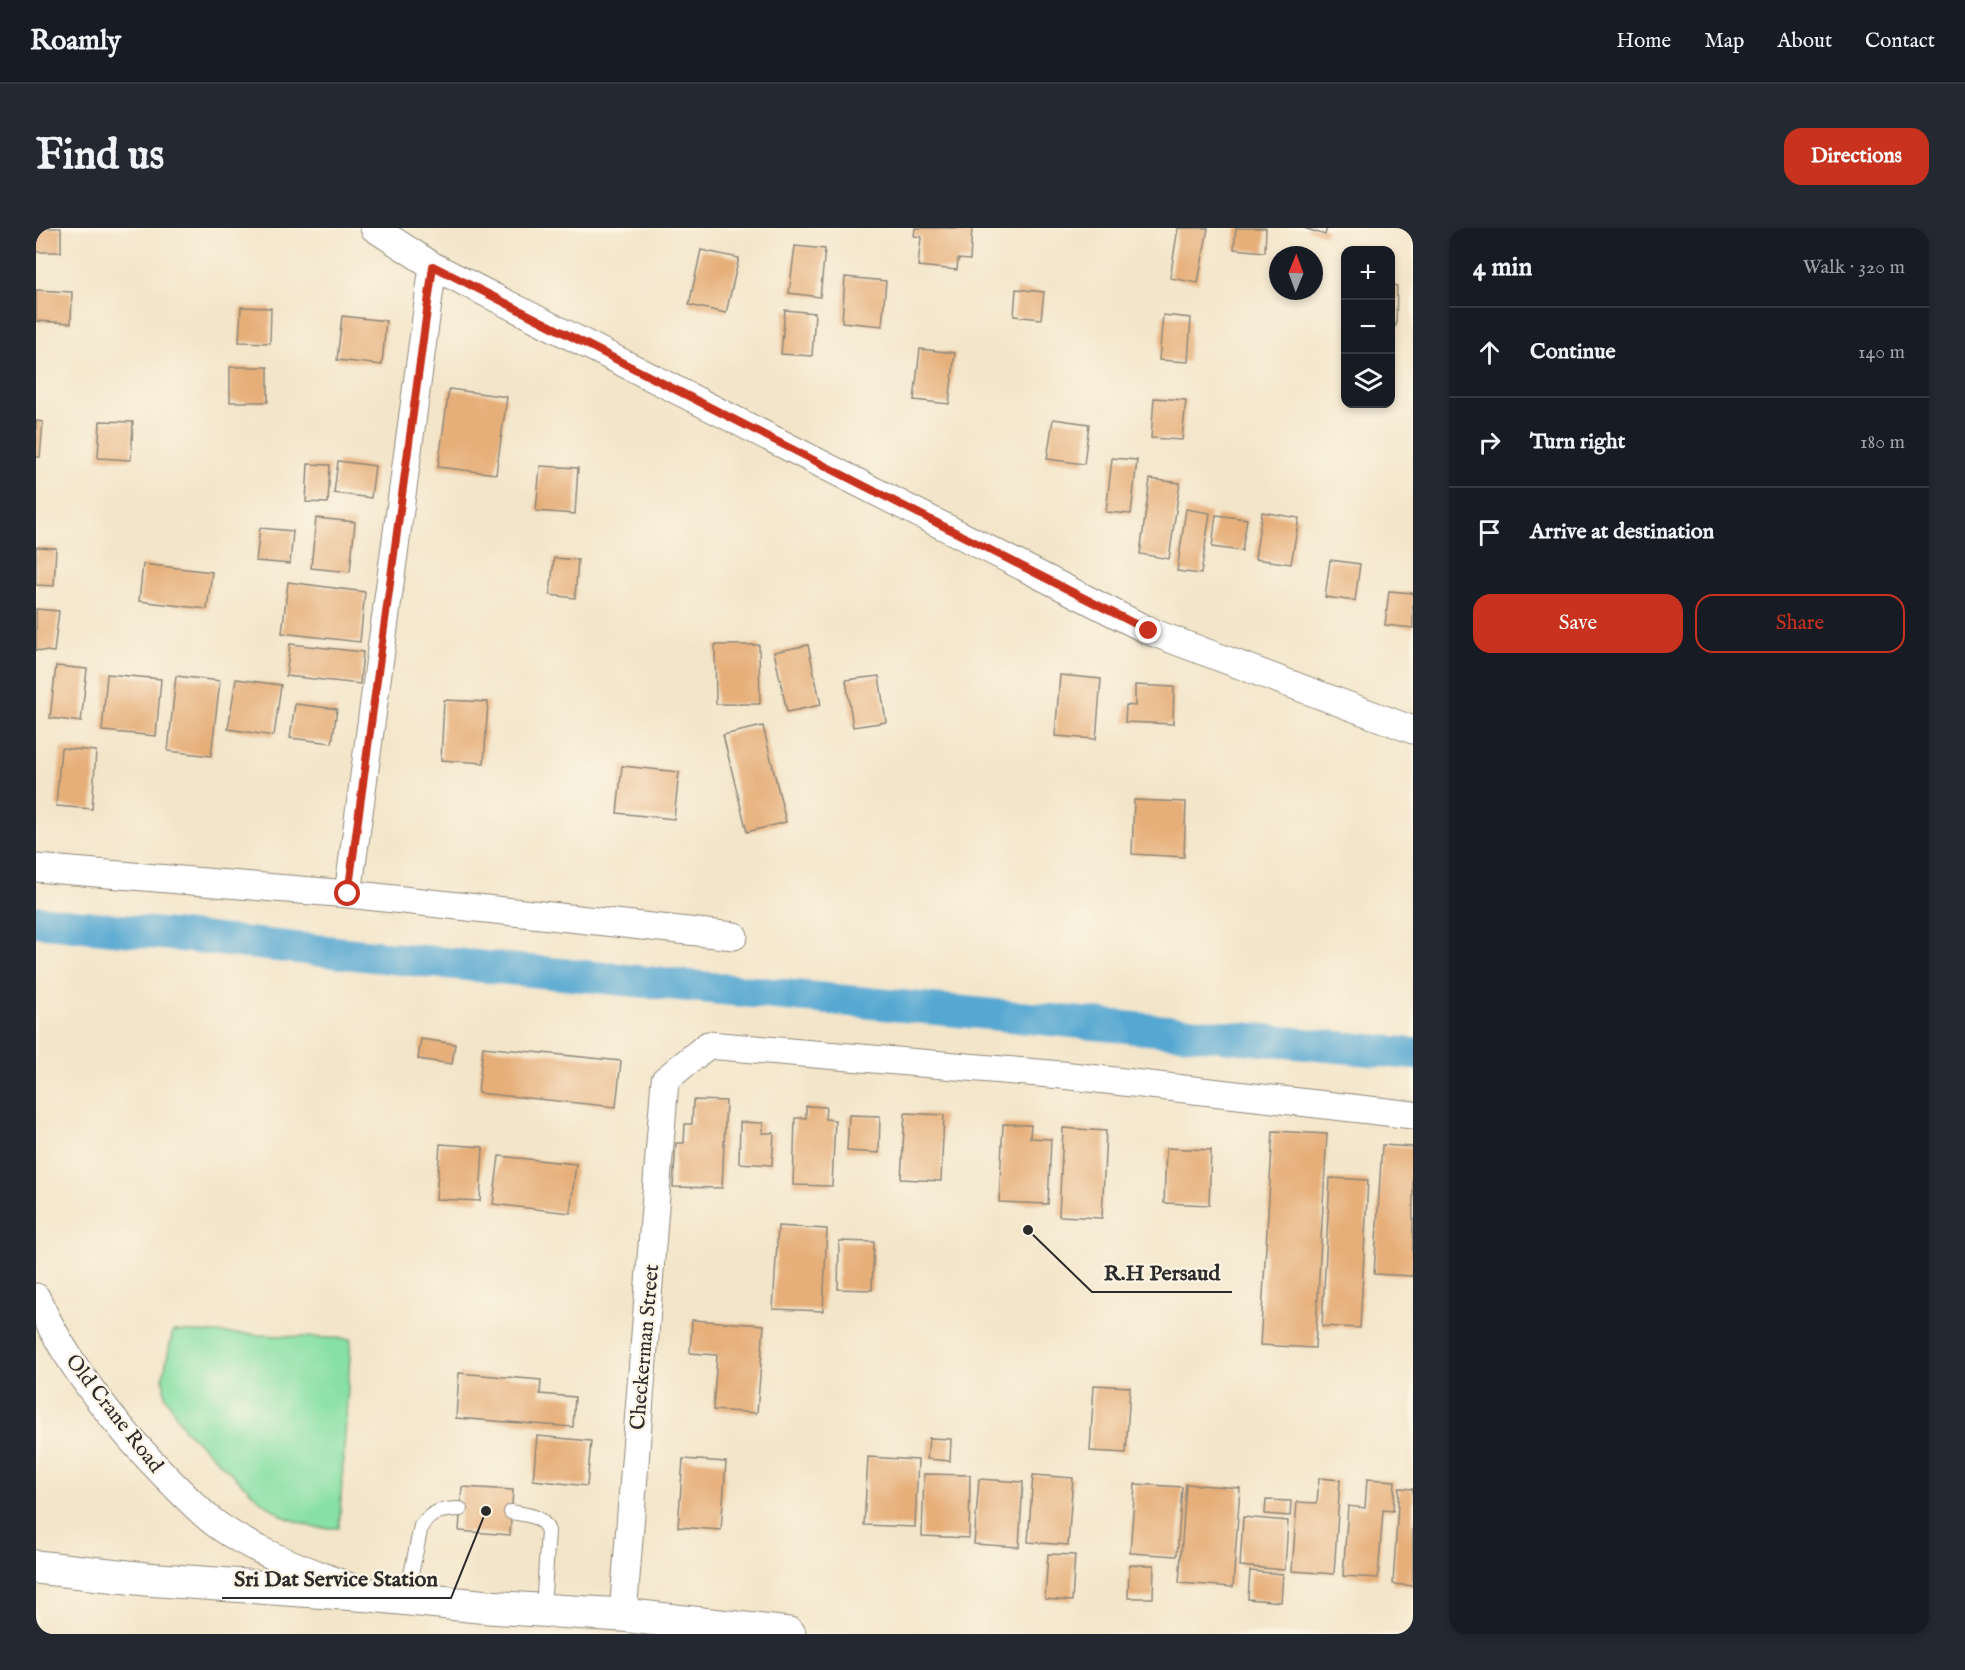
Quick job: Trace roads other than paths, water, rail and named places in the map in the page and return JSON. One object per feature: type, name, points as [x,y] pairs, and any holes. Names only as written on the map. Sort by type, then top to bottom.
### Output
[{"type":"main road","points":[[36,1567],[146,1579],[623,1615],[789,1634]]},
{"type":"street","points":[[374,228],[433,266],[1149,631],[1413,730]]},
{"type":"street","points":[[348,894],[433,266]]},
{"type":"street","points":[[36,868],[348,894],[734,936]]},
{"type":"street","name":"Checkerman Street","points":[[623,1615],[665,1080],[708,1045],[1062,1075],[1413,1115]]},
{"type":"street","name":"Old Crane Road","points":[[36,1297],[49,1326],[94,1392],[143,1454],[191,1502],[217,1524],[263,1551],[370,1595]]},
{"type":"lane","points":[[406,1599],[421,1526],[437,1510],[460,1509]]},
{"type":"lane","points":[[512,1512],[537,1517],[545,1523],[549,1531],[543,1610]]},
{"type":"waterway","points":[[36,921],[402,959],[1413,1054]]},
{"type":"place","name":"R.H Persaud","points":[[1028,1230]]},
{"type":"place","name":"Sri Dat Service Station","points":[[486,1511]]}]
